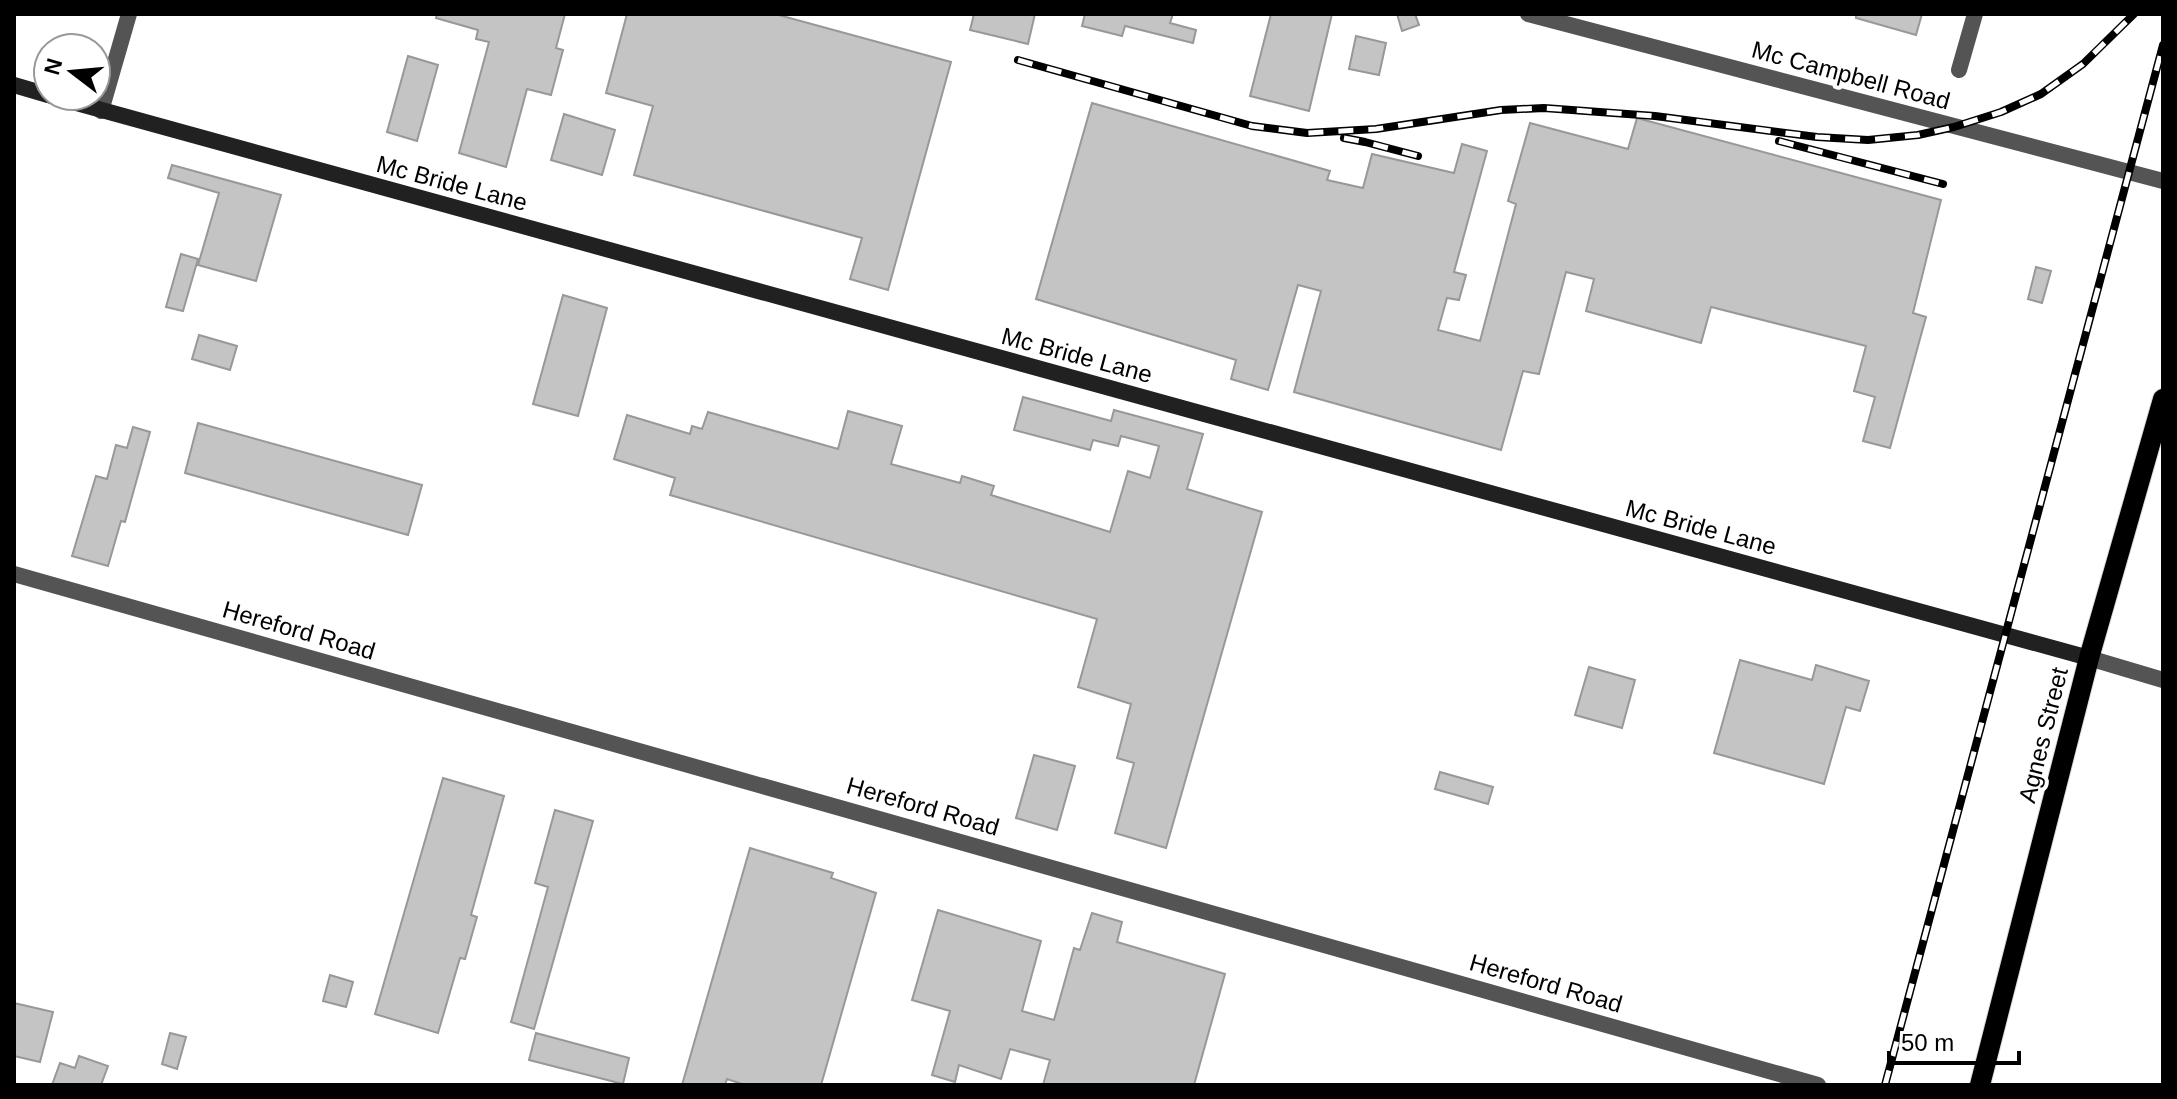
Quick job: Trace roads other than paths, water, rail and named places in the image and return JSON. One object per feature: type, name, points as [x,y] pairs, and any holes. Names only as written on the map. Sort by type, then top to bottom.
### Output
[{"type":"main road","name":"Agnes Street","points":[[1980,1085],[2089,658],[2163,399]]},
{"type":"street","points":[[112,73],[129,14]]},
{"type":"street","name":"Mc Campbell Road","points":[[1528,14],[2163,181]]},
{"type":"street","points":[[1959,70],[1975,14]]},
{"type":"street","name":"Mc Bride Lane","points":[[105,112],[2089,658]]},
{"type":"street","name":"Hereford Road","points":[[14,574],[1818,1085]]},
{"type":"street","points":[[2089,658],[2163,680]]},
{"type":"railway","points":[[1018,60],[1252,126],[1307,133],[1376,129],[1501,110],[1544,108],[1655,116],[1817,137],[1868,140],[1918,135],[1954,127],[2001,112],[2041,94],[2083,64],[2134,14]]},
{"type":"railway","points":[[1885,1085],[2163,45]]},
{"type":"railway","points":[[1344,138],[1418,156]]},
{"type":"railway","points":[[1779,141],[1943,184]]}]
